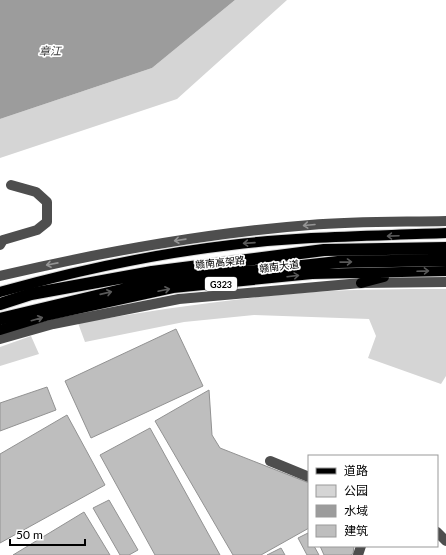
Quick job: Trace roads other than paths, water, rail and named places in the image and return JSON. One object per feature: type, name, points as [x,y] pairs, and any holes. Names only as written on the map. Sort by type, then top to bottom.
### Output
[{"type":"highway","name":"赣南高架路","points":[[0,304],[31,294],[160,271],[324,250],[446,248]]},
{"type":"highway","name":"赣南高架路","points":[[0,318],[154,282],[338,262],[446,260]]},
{"type":"main road","points":[[0,292],[34,283],[163,255],[232,245],[309,239],[446,233]]},
{"type":"main road","name":"赣南大道","points":[[0,330],[49,315],[173,288],[312,274],[446,271]]},
{"type":"main road","points":[[361,283],[401,272]]},
{"type":"street","points":[[0,245],[3,240],[37,230],[47,222],[47,202],[36,192],[11,185]]},
{"type":"street","points":[[0,276],[163,243],[233,233],[311,225],[446,221]]},
{"type":"street","points":[[0,339],[53,324],[179,299],[361,283],[446,282]]},
{"type":"street","points":[[270,461],[308,477]]},
{"type":"street","points":[[438,533],[446,541]]},
{"type":"water","name":"章江","points":[[0,0],[235,0],[152,68],[0,119]]}]
